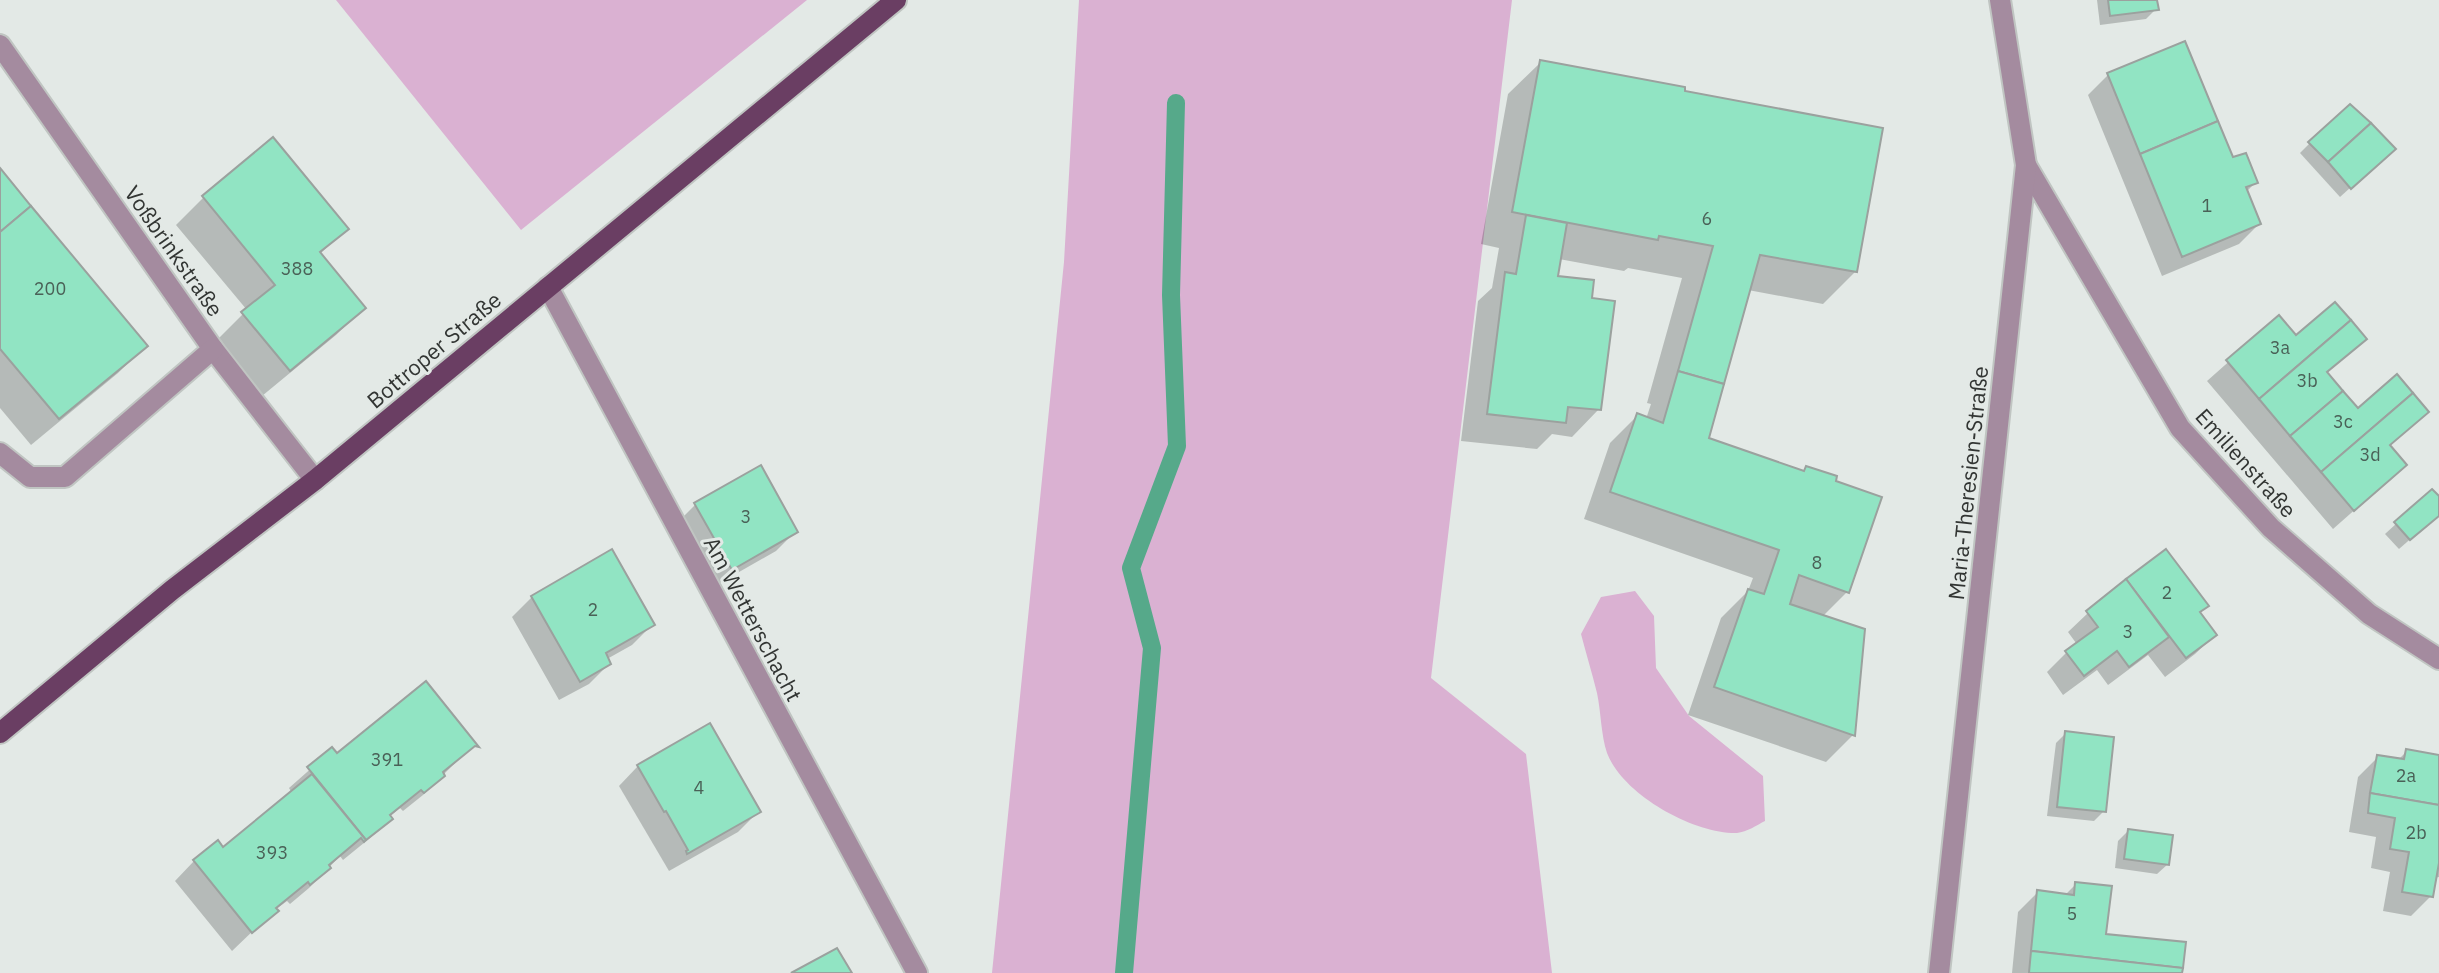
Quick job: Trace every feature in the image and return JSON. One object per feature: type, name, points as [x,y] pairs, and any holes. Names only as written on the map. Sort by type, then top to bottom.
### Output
[{"type":"main road","name":"Bottroper Straße","points":[[0,733],[172,590],[315,480],[896,0]]},
{"type":"street","name":"Maria-Theresien-Straße","points":[[1939,973],[2026,165],[2000,0]]},
{"type":"street","name":"Voßbrinkstraße","points":[[0,45],[213,349],[315,480]]},
{"type":"street","name":"Emilienstraße","points":[[2026,165],[2180,428],[2271,528],[2369,614],[2439,659]]},
{"type":"street","name":"Am Wetterschacht","points":[[548,287],[917,973]]},
{"type":"street","points":[[0,453],[30,477],[65,477],[213,349]]},
{"type":"shaded area","points":[[336,0],[807,0],[521,230]]},
{"type":"shaded area","points":[[1079,0],[1512,0],[1431,678],[1526,754],[1552,973],[992,973],[1064,262]]},
{"type":"shaded area","points":[[1635,591],[1654,616],[1656,668],[1689,716],[1763,776],[1765,821],[1752,828],[1737,833],[1720,832],[1681,819],[1644,797],[1628,783],[1615,769],[1607,753],[1597,693],[1581,634],[1601,597]]},
{"type":"building","points":[[2108,0],[2157,0],[2159,10],[2110,16]]},
{"type":"building","points":[[2185,41],[2218,121],[2140,154],[2107,73]]},
{"type":"building","points":[[1540,60],[1883,128],[1857,272],[1760,255],[1724,384],[1678,371],[1713,246],[1659,236],[1658,240],[1512,212]]},
{"type":"building","points":[[2350,104],[2371,123],[2328,162],[2308,142]]},
{"type":"building","points":[[2218,121],[2233,157],[2246,153],[2258,183],[2246,187],[2261,224],[2182,257],[2140,154]]},
{"type":"building","points":[[2371,123],[2396,149],[2351,189],[2328,162]]},
{"type":"building","points":[[273,137],[349,229],[320,252],[366,308],[290,371],[241,312],[275,285],[202,196]]},
{"type":"building","points":[[0,168],[31,206],[0,232]]},
{"type":"building","points":[[31,206],[148,346],[59,419],[0,349],[0,232]]},
{"type":"building","points":[[1526,215],[1567,223],[1558,276],[1594,280],[1592,298],[1615,301],[1601,410],[1568,407],[1566,423],[1487,414],[1505,272],[1516,274]]},
{"type":"building","points":[[2335,302],[2351,320],[2259,399],[2226,360],[2279,315],[2296,335]]},
{"type":"building","points":[[2351,320],[2367,339],[2327,372],[2343,391],[2290,436],[2259,399]]},
{"type":"building","points":[[1678,371],[1724,384],[1709,438],[1804,471],[1806,466],[1837,476],[1836,481],[1882,497],[1849,593],[1799,575],[1790,604],[1865,629],[1855,736],[1714,687],[1748,589],[1764,594],[1779,550],[1610,492],[1637,413],[1663,423]]},
{"type":"building","points":[[2397,374],[2413,393],[2321,472],[2290,436],[2343,391],[2358,408]]},
{"type":"building","points":[[2413,393],[2429,412],[2390,445],[2407,465],[2354,511],[2321,472]]},
{"type":"building","points":[[761,465],[798,532],[732,570],[694,503]]},
{"type":"building","points":[[2432,489],[2439,496],[2439,516],[2410,540],[2394,522]]},
{"type":"building","points":[[612,549],[655,625],[606,653],[611,664],[580,682],[531,596]]},
{"type":"building","points":[[2166,549],[2209,606],[2200,612],[2217,635],[2186,658],[2126,579]]},
{"type":"building","points":[[2126,579],[2169,637],[2129,667],[2117,651],[2084,676],[2065,651],[2098,627],[2086,611]]},
{"type":"building","points":[[426,681],[479,747],[475,746],[443,772],[445,776],[424,793],[421,790],[390,815],[393,819],[366,840],[307,767],[332,747],[337,753]]},
{"type":"building","points":[[710,723],[761,812],[687,854],[688,850],[637,765]]},
{"type":"building","points":[[2065,731],[2114,737],[2106,812],[2057,807]]},
{"type":"building","points":[[2406,749],[2439,755],[2439,805],[2370,793],[2377,755],[2404,759]]},
{"type":"building","points":[[312,774],[366,840],[364,842],[361,838],[329,865],[331,868],[276,908],[279,911],[252,933],[193,860],[218,840],[223,847]]},
{"type":"building","points":[[2370,793],[2439,805],[2439,863],[2433,897],[2402,892],[2409,852],[2390,849],[2395,818],[2368,813]]},
{"type":"building","points":[[2128,829],[2173,835],[2169,865],[2124,859]]},
{"type":"building","points":[[2075,882],[2112,886],[2106,934],[2186,942],[2183,968],[2031,951],[2037,890],[2074,895]]},
{"type":"building","points":[[837,948],[852,973],[791,973]]},
{"type":"building","points":[[2031,951],[2183,968],[2182,973],[2029,973]]},
{"type":"waterway","points":[[1124,973],[1152,648],[1131,568],[1177,446],[1171,295],[1176,103]]}]
